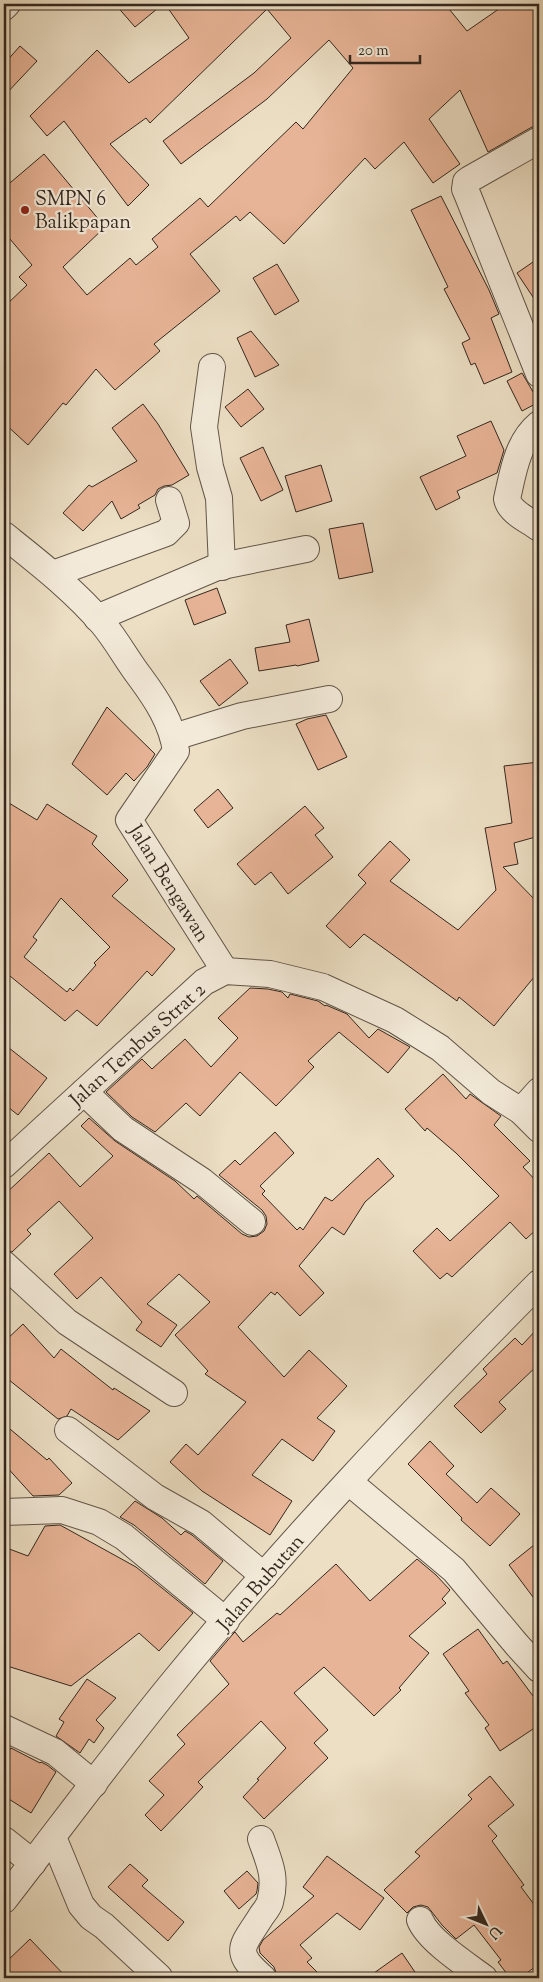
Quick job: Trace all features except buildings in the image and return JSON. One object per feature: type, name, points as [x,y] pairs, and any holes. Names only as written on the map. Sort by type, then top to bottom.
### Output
[{"type":"street","points":[[4,7],[7,4]]},
{"type":"street","points":[[539,140],[470,179],[465,185],[539,374]]},
{"type":"street","points":[[212,367],[204,427],[210,467],[219,498],[222,567]]},
{"type":"street","points":[[539,424],[531,431],[518,456],[507,499],[508,505],[514,511],[539,528]]},
{"type":"street","points":[[54,574],[166,533],[176,522],[169,500]]},
{"type":"street","points":[[4,535],[54,574],[97,618],[117,642],[152,692],[170,727],[242,716],[329,699]]},
{"type":"street","points":[[97,618],[222,567],[306,549]]},
{"type":"street","name":"Jalan Bengawan","points":[[170,727],[176,752],[129,820],[225,971]]},
{"type":"street","name":"Jalan Tembus Strat 2","points":[[4,1165],[204,982],[225,971],[270,974],[323,987],[396,1020],[440,1048],[491,1092],[521,1111],[539,1129]]},
{"type":"street","points":[[84,1092],[123,1128],[202,1181],[252,1222]]},
{"type":"street","points":[[521,1111],[539,1092]]},
{"type":"street","points":[[4,1264],[68,1322],[174,1393]]},
{"type":"street","name":"Jalan Bubutan","points":[[4,1900],[170,1686],[264,1576],[465,1357],[539,1283]]},
{"type":"street","points":[[68,1430],[155,1497],[201,1523],[264,1576]]},
{"type":"street","points":[[349,1482],[454,1570],[516,1645],[539,1669]]},
{"type":"street","points":[[4,1512],[62,1510],[99,1522],[124,1537],[226,1621]]},
{"type":"street","points":[[4,1728],[55,1752],[94,1784]]},
{"type":"street","points":[[53,1837],[81,1905],[91,1917],[104,1926],[159,1977]]},
{"type":"street","points":[[261,1839],[274,1874],[273,1886],[270,1903],[244,1943],[242,1951],[250,1967],[263,1978]]},
{"type":"street","points":[[4,1840],[33,1863]]},
{"type":"street","points":[[420,1920],[423,1928],[431,1936],[484,1978]]},
{"type":"place","name":"SMPN 6 Balikpapan","points":[[25,210]]}]
